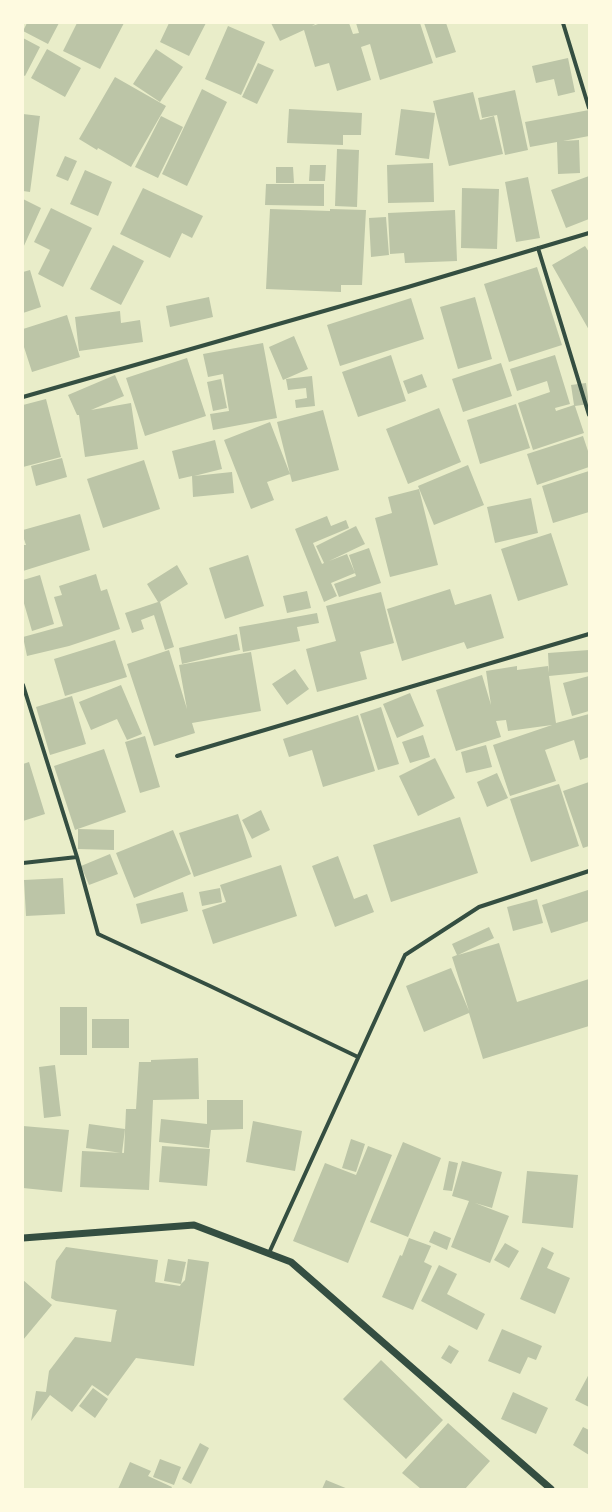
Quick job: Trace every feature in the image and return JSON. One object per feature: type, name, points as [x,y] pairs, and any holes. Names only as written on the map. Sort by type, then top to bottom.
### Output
[{"type":"street","points":[[563,23],[589,108]]},
{"type":"street","points":[[23,397],[589,233]]},
{"type":"street","points":[[538,248],[589,416]]},
{"type":"street","points":[[176,756],[589,634]]},
{"type":"street","points":[[23,685],[77,857],[98,934],[358,1057]]},
{"type":"street","points":[[23,863],[77,857]]},
{"type":"street","points":[[269,1254],[405,955],[479,907],[589,871]]},
{"type":"street","points":[[23,1238],[194,1225],[292,1262],[551,1489]]},
{"type":"building","points":[[27,23],[59,23],[48,44],[23,31]]},
{"type":"building","points":[[77,23],[124,23],[100,69],[63,51]]},
{"type":"building","points":[[169,23],[206,23],[189,56],[160,42]]},
{"type":"building","points":[[271,23],[317,23],[312,26],[321,23],[349,23],[353,34],[359,33],[356,23],[420,23],[433,63],[380,80],[370,44],[361,47],[371,80],[337,91],[329,63],[315,67],[304,30],[280,41]]},
{"type":"building","points":[[424,23],[446,23],[456,52],[436,58]]},
{"type":"building","points":[[228,26],[265,42],[241,95],[205,79]]},
{"type":"building","points":[[23,38],[40,47],[25,76],[23,75]]},
{"type":"building","points":[[47,49],[81,68],[65,97],[31,78]]},
{"type":"building","points":[[156,49],[183,67],[160,102],[133,84]]},
{"type":"building","points":[[568,58],[575,92],[558,96],[554,79],[536,83],[532,66]]},
{"type":"building","points":[[258,63],[274,70],[257,104],[242,97]]},
{"type":"building","points":[[115,77],[166,106],[131,167],[79,139]]},
{"type":"building","points":[[202,89],[227,102],[187,186],[162,174]]},
{"type":"building","points":[[515,90],[528,150],[505,155],[497,115],[482,118],[478,98]]},
{"type":"building","points":[[473,92],[480,120],[494,116],[503,154],[449,166],[433,101]]},
{"type":"building","points":[[289,109],[362,113],[361,135],[343,135],[343,145],[287,143]]},
{"type":"building","points":[[401,109],[435,113],[429,159],[395,155]]},
{"type":"building","points":[[589,110],[589,136],[563,141],[579,140],[580,173],[558,174],[557,142],[530,147],[525,122]]},
{"type":"building","points":[[23,114],[40,116],[30,192],[23,191]]},
{"type":"building","points":[[161,116],[183,127],[158,178],[135,167]]},
{"type":"building","points":[[337,149],[359,150],[357,207],[335,206]]},
{"type":"building","points":[[65,156],[77,161],[68,181],[56,176]]},
{"type":"building","points":[[433,163],[434,202],[388,203],[387,165]]},
{"type":"building","points":[[310,165],[326,165],[325,181],[309,181]]},
{"type":"building","points":[[276,167],[293,167],[294,183],[276,183]]},
{"type":"building","points":[[85,170],[112,182],[98,216],[70,204]]},
{"type":"building","points":[[589,176],[589,219],[566,228],[551,190]]},
{"type":"building","points":[[528,177],[540,238],[516,242],[505,182]]},
{"type":"building","points":[[266,184],[324,184],[324,206],[265,205]]},
{"type":"building","points":[[143,188],[203,216],[192,238],[182,233],[170,258],[120,234]]},
{"type":"building","points":[[462,188],[499,189],[497,249],[461,248]]},
{"type":"building","points":[[23,199],[41,208],[23,248]]},
{"type":"building","points":[[51,208],[92,228],[63,287],[38,274],[50,250],[34,242]]},
{"type":"building","points":[[270,209],[330,211],[330,209],[366,210],[362,285],[341,285],[341,292],[266,289]]},
{"type":"building","points":[[455,210],[457,261],[405,263],[404,253],[390,254],[388,213]]},
{"type":"building","points":[[386,217],[389,255],[371,257],[369,218]]},
{"type":"building","points":[[113,245],[144,261],[121,305],[90,289]]},
{"type":"building","points":[[585,246],[589,252],[589,330],[552,265]]},
{"type":"building","points":[[537,267],[562,345],[509,362],[484,284]]},
{"type":"building","points":[[30,270],[41,307],[23,313],[23,272]]},
{"type":"building","points":[[209,297],[213,317],[170,327],[166,306]]},
{"type":"building","points":[[475,297],[492,359],[458,369],[440,307]]},
{"type":"building","points":[[411,298],[424,339],[340,366],[327,325]]},
{"type":"building","points":[[120,311],[121,323],[140,320],[143,342],[79,351],[75,317]]},
{"type":"building","points":[[67,315],[80,357],[32,372],[23,344],[23,329]]},
{"type":"building","points":[[294,336],[308,369],[283,380],[269,347]]},
{"type":"building","points":[[263,343],[277,418],[213,430],[210,414],[229,411],[223,374],[208,377],[203,354]]},
{"type":"building","points":[[391,355],[406,401],[358,417],[342,372]]},
{"type":"building","points":[[555,355],[570,404],[555,408],[556,411],[574,405],[571,385],[586,383],[589,404],[575,406],[584,433],[533,450],[518,403],[550,392],[547,381],[517,391],[510,369]]},
{"type":"building","points":[[187,358],[206,416],[145,436],[126,378]]},
{"type":"building","points":[[501,363],[512,396],[463,412],[452,379]]},
{"type":"building","points":[[422,374],[427,387],[408,394],[403,381]]},
{"type":"building","points":[[115,375],[124,396],[91,410],[131,403],[138,449],[85,457],[79,415],[77,415],[68,395]]},
{"type":"building","points":[[312,376],[315,406],[296,408],[295,400],[307,398],[306,388],[288,390],[286,379]]},
{"type":"building","points":[[221,379],[227,408],[213,411],[207,382]]},
{"type":"building","points":[[46,399],[61,457],[23,467],[23,405]]},
{"type":"building","points":[[516,404],[530,448],[480,464],[467,420]]},
{"type":"building","points":[[439,408],[461,462],[408,484],[386,429]]},
{"type":"building","points":[[323,410],[339,470],[292,482],[277,422]]},
{"type":"building","points":[[270,422],[290,474],[267,482],[274,500],[251,509],[224,440]]},
{"type":"building","points":[[583,436],[589,454],[589,467],[537,485],[527,454]]},
{"type":"building","points":[[215,440],[222,469],[194,476],[232,472],[234,493],[193,497],[192,476],[179,479],[172,451]]},
{"type":"building","points":[[62,458],[67,477],[36,486],[31,466]]},
{"type":"building","points":[[144,460],[160,509],[103,528],[87,479]]},
{"type":"building","points":[[468,465],[484,505],[434,525],[418,486]]},
{"type":"building","points":[[589,471],[589,512],[553,523],[542,486]]},
{"type":"building","points":[[419,489],[438,565],[390,577],[375,518],[392,513],[388,497]]},
{"type":"building","points":[[531,498],[538,533],[495,543],[487,507]]},
{"type":"building","points":[[80,514],[90,550],[23,571],[23,545],[26,545],[23,530]]},
{"type":"building","points":[[327,516],[331,526],[346,520],[349,528],[313,543],[322,564],[324,563],[316,546],[356,526],[365,544],[329,561],[347,554],[355,573],[331,583],[337,596],[324,602],[295,529]]},
{"type":"building","points":[[551,533],[568,585],[518,601],[501,549]]},
{"type":"building","points":[[369,548],[381,583],[339,597],[334,584],[356,576],[349,555]]},
{"type":"building","points":[[248,555],[264,606],[225,619],[209,568]]},
{"type":"building","points":[[177,565],[188,584],[160,602],[174,647],[165,650],[154,615],[141,620],[144,629],[132,633],[125,613],[158,602],[147,584]]},
{"type":"building","points":[[96,574],[101,591],[107,589],[120,629],[69,646],[27,656],[23,637],[63,626],[54,597],[62,595],[59,586]]},
{"type":"building","points":[[40,575],[54,624],[32,631],[23,600],[23,580]]},
{"type":"building","points":[[450,589],[455,605],[491,594],[504,638],[467,649],[464,642],[402,661],[387,609]]},
{"type":"building","points":[[307,591],[311,608],[287,613],[283,596]]},
{"type":"building","points":[[381,592],[394,643],[360,652],[367,679],[317,692],[306,649],[336,641],[326,606]]},
{"type":"building","points":[[317,613],[319,623],[297,627],[300,641],[243,652],[239,627]]},
{"type":"building","points":[[237,634],[240,650],[182,664],[179,648]]},
{"type":"building","points":[[115,640],[127,677],[65,696],[54,659]]},
{"type":"building","points":[[169,650],[187,709],[179,665],[251,652],[261,711],[192,723],[195,733],[154,746],[127,664]]},
{"type":"building","points":[[589,650],[589,672],[549,676],[556,723],[589,714],[589,757],[580,760],[574,740],[545,750],[556,781],[510,796],[493,745],[552,725],[508,731],[506,720],[496,721],[501,737],[456,751],[436,690],[482,675],[491,705],[486,671],[517,666],[517,670],[548,666],[549,673],[548,653]]},
{"type":"building","points":[[295,669],[309,689],[287,705],[272,684]]},
{"type":"building","points":[[589,676],[589,711],[572,716],[563,683]]},
{"type":"building","points":[[121,685],[142,734],[127,740],[117,719],[91,730],[79,702]]},
{"type":"building","points":[[410,693],[424,726],[397,738],[383,704]]},
{"type":"building","points":[[72,696],[86,744],[50,755],[36,707]]},
{"type":"building","points":[[381,707],[399,764],[378,770],[360,714]]},
{"type":"building","points":[[358,715],[375,771],[323,787],[312,750],[289,757],[283,739]]},
{"type":"building","points":[[423,735],[430,757],[410,763],[402,742]]},
{"type":"building","points":[[145,736],[160,787],[140,793],[125,742]]},
{"type":"building","points":[[486,745],[492,767],[466,773],[461,752]]},
{"type":"building","points":[[104,749],[126,812],[75,830],[54,766]]},
{"type":"building","points":[[435,758],[455,798],[418,816],[399,776]]},
{"type":"building","points":[[29,762],[45,814],[23,821],[23,764]]},
{"type":"building","points":[[497,773],[508,798],[487,807],[477,782]]},
{"type":"building","points":[[589,782],[589,846],[583,848],[563,791]]},
{"type":"building","points":[[559,784],[579,846],[531,862],[510,799]]},
{"type":"building","points":[[261,810],[270,830],[252,839],[242,820]]},
{"type":"building","points":[[238,814],[252,857],[194,877],[179,833]]},
{"type":"building","points":[[460,817],[478,873],[391,902],[373,845]]},
{"type":"building","points":[[78,829],[114,830],[114,850],[78,849]]},
{"type":"building","points":[[173,830],[191,874],[134,898],[116,853]]},
{"type":"building","points":[[110,854],[118,874],[89,885],[81,866]]},
{"type":"building","points":[[338,856],[354,899],[367,894],[374,912],[335,927],[312,866]]},
{"type":"building","points":[[281,865],[297,916],[213,944],[202,910],[226,902],[220,885]]},
{"type":"building","points":[[63,878],[65,914],[26,916],[24,880]]},
{"type":"building","points":[[220,888],[222,902],[202,906],[199,892]]},
{"type":"building","points":[[588,890],[589,921],[551,933],[542,905]]},
{"type":"building","points":[[183,892],[188,911],[141,924],[136,904]]},
{"type":"building","points":[[537,899],[543,923],[513,931],[507,907]]},
{"type":"building","points":[[489,927],[494,938],[458,955],[499,943],[517,1002],[589,979],[589,1026],[483,1059],[469,1013],[424,1032],[406,986],[451,968],[469,1011],[452,957],[457,955],[452,944]]},
{"type":"building","points":[[60,1007],[87,1007],[87,1055],[60,1055]]},
{"type":"building","points":[[92,1019],[129,1019],[129,1048],[92,1048]]},
{"type":"building","points":[[198,1058],[199,1099],[153,1100],[149,1190],[80,1187],[82,1151],[124,1153],[126,1109],[136,1109],[139,1062]]},
{"type":"building","points":[[55,1065],[61,1116],[44,1118],[39,1067]]},
{"type":"building","points":[[207,1100],[243,1100],[243,1129],[211,1130],[209,1148],[159,1142],[161,1119],[207,1124]]},
{"type":"building","points":[[253,1121],[302,1131],[295,1171],[246,1162]]},
{"type":"building","points":[[89,1124],[125,1129],[122,1153],[86,1148]]},
{"type":"building","points":[[23,1126],[69,1130],[62,1192],[23,1188]]},
{"type":"building","points":[[351,1139],[365,1144],[356,1172],[342,1168]]},
{"type":"building","points":[[403,1142],[441,1158],[408,1237],[370,1222]]},
{"type":"building","points":[[162,1146],[210,1149],[207,1186],[159,1182]]},
{"type":"building","points":[[368,1146],[392,1155],[348,1263],[293,1241],[325,1163],[356,1175]]},
{"type":"building","points":[[449,1161],[458,1163],[452,1191],[443,1190]]},
{"type":"building","points":[[462,1161],[502,1172],[492,1208],[475,1203],[509,1216],[490,1263],[451,1247],[469,1201],[452,1196]]},
{"type":"building","points":[[527,1171],[578,1175],[573,1228],[522,1223]]},
{"type":"building","points":[[434,1231],[451,1238],[447,1250],[429,1242]]},
{"type":"building","points":[[409,1238],[431,1246],[424,1262],[432,1266],[413,1310],[382,1297]]},
{"type":"building","points":[[505,1243],[519,1251],[509,1268],[494,1260]]},
{"type":"building","points":[[66,1247],[158,1260],[155,1282],[180,1286],[185,1280],[188,1259],[209,1262],[194,1366],[136,1358],[108,1396],[92,1385],[72,1412],[50,1395],[31,1421],[36,1391],[46,1392],[49,1371],[75,1337],[111,1342],[117,1310],[56,1301],[51,1298],[56,1261]]},
{"type":"building","points":[[542,1247],[554,1253],[547,1268],[570,1278],[555,1314],[520,1299]]},
{"type":"building","points":[[168,1259],[186,1262],[181,1284],[164,1281]]},
{"type":"building","points":[[439,1265],[457,1274],[447,1294],[485,1314],[477,1330],[421,1301]]},
{"type":"building","points":[[23,1280],[52,1305],[23,1340]]},
{"type":"building","points":[[502,1329],[542,1346],[536,1360],[528,1357],[520,1374],[488,1361]]},
{"type":"building","points":[[449,1345],[459,1351],[451,1364],[441,1358]]},
{"type":"building","points":[[381,1360],[443,1420],[406,1459],[343,1399]]},
{"type":"building","points":[[589,1374],[589,1407],[575,1400]]},
{"type":"building","points":[[93,1388],[108,1399],[95,1418],[79,1406]]},
{"type":"building","points":[[513,1392],[548,1408],[536,1434],[501,1419]]},
{"type":"building","points":[[448,1423],[490,1461],[465,1489],[421,1489],[402,1473]]},
{"type":"building","points":[[583,1427],[589,1430],[589,1455],[573,1445]]},
{"type":"building","points":[[200,1443],[209,1448],[191,1484],[182,1479]]},
{"type":"building","points":[[160,1459],[181,1467],[174,1485],[153,1477]]},
{"type":"building","points":[[130,1462],[151,1471],[148,1476],[172,1487],[171,1489],[118,1489]]},
{"type":"building","points":[[326,1480],[348,1489],[322,1489]]}]
